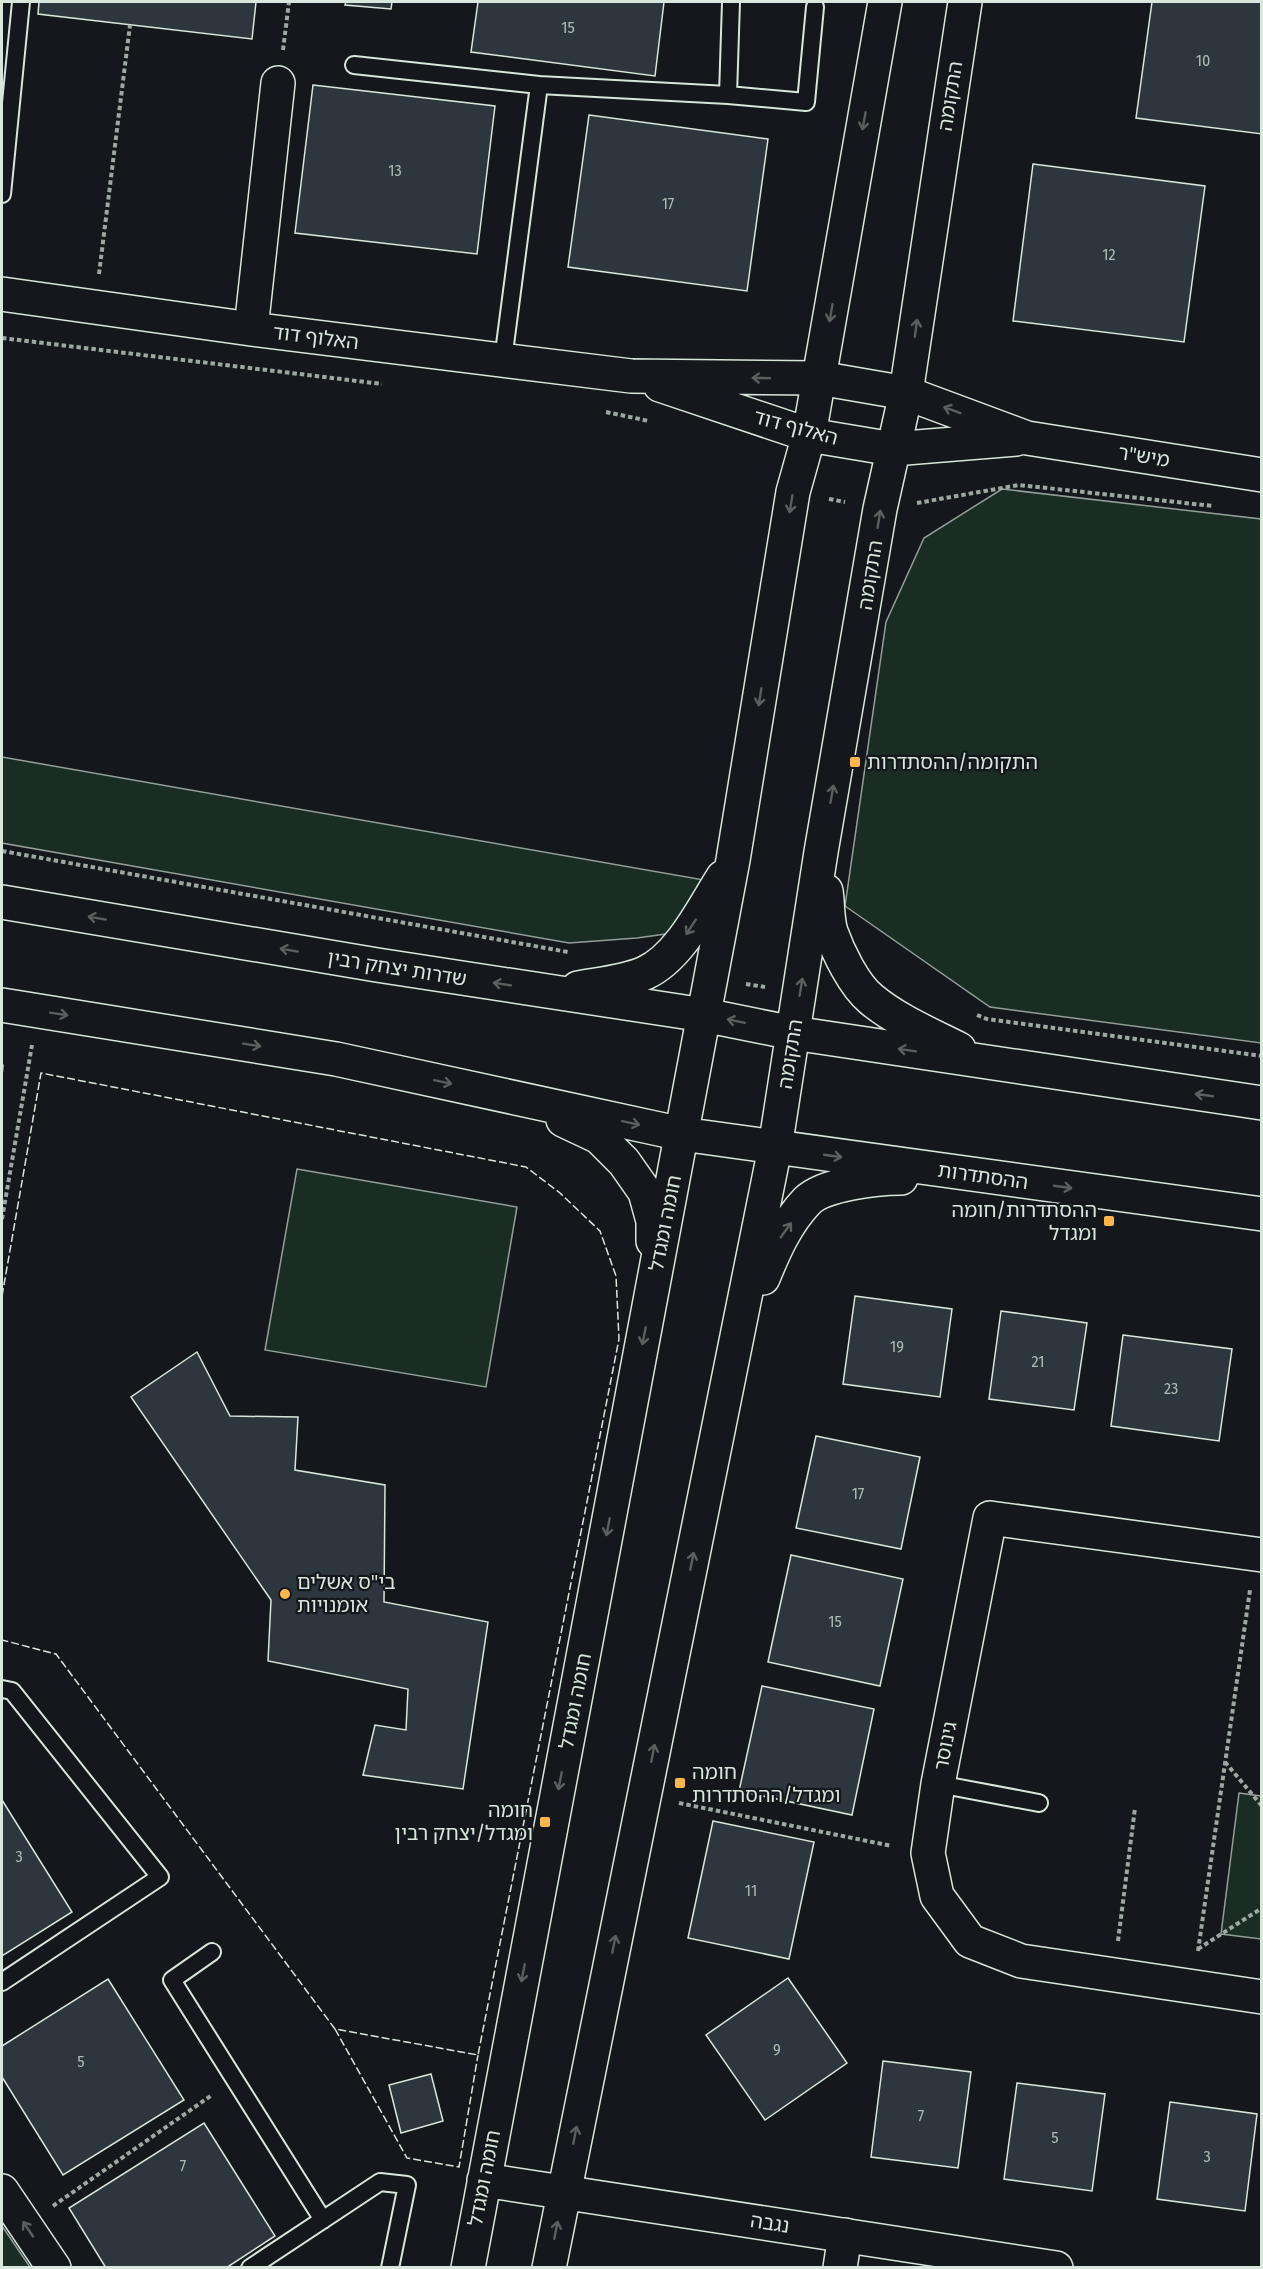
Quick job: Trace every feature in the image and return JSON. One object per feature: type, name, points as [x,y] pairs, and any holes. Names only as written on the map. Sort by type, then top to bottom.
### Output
[{"type":"street","points":[[862,2],[870,85]]},
{"type":"street","points":[[682,1134],[733,860],[793,492],[809,435],[885,2]]},
{"type":"street","name":"התקומה","points":[[776,1148],[821,852],[880,509],[906,393],[965,2]]},
{"type":"street","points":[[955,62],[970,10],[977,2]]},
{"type":"street","points":[[251,329],[278,83]]},
{"type":"street","name":"האלוף דוד","points":[[2,294],[251,329],[631,376],[819,378]]},
{"type":"street","name":"האלוף דוד","points":[[631,376],[809,435],[893,449]]},
{"type":"street","name":"מיש\"ר","points":[[819,378],[906,393],[1027,438],[1262,475]]},
{"type":"street","name":"מיש\"ר","points":[[893,449],[1027,438]]},
{"type":"street","points":[[821,852],[831,931],[856,982],[870,998],[911,1025],[984,1062]]},
{"type":"street","points":[[554,992],[611,982],[646,972],[677,949],[733,860]]},
{"type":"street","name":"שדרות יצחק רבין","points":[[2,902],[704,1015],[793,1033]]},
{"type":"street","points":[[2,1005],[336,1059],[682,1134],[776,1148],[549,2268]]},
{"type":"street","points":[[793,1033],[1262,1103]]},
{"type":"street","points":[[512,1097],[599,1137],[624,1162],[645,1192],[653,1221],[653,1288]]},
{"type":"street","name":"חומה ומגדל","points":[[468,2268],[682,1134]]},
{"type":"street","name":"ההסתדרות","points":[[776,1148],[1262,1214]]},
{"type":"street","points":[[736,1340],[779,1240],[808,1200],[842,1184],[896,1178],[984,1176]]},
{"type":"street","name":"גינוסר","points":[[1258,1555],[990,1518],[938,1784],[928,1853],[937,1896],[970,1941],[1021,1961],[1262,1997]]},
{"type":"street","name":"נגבה","points":[[484,2180],[1056,2268]]},
{"type":"street","points":[[2,2191],[54,2268]]},
{"type":"street","points":[[840,2268],[845,2235]]},
{"type":"lane","points":[[2,194],[21,2]]},
{"type":"lane","points":[[728,95],[731,2]]},
{"type":"lane","points":[[354,65],[539,85],[728,95],[806,102],[815,7]]},
{"type":"lane","points":[[503,360],[539,85]]},
{"type":"lane","points":[[2,1689],[12,1691],[160,1877],[2,1982]]},
{"type":"lane","points":[[938,1784],[1039,1803]]},
{"type":"lane","points":[[212,1952],[172,1980],[323,2220]]},
{"type":"lane","points":[[250,2268],[381,2182],[408,2185],[390,2268]]},
{"type":"path","points":[[278,83],[289,2]]},
{"type":"path","points":[[94,307],[130,25]]},
{"type":"path","points":[[2,338],[393,386]]},
{"type":"path","points":[[595,410],[654,422]]},
{"type":"path","points":[[793,492],[880,509],[1019,485],[1215,507]]},
{"type":"path","points":[[2,851],[575,954]]},
{"type":"path","points":[[2,1219],[38,1011]]},
{"type":"path","points":[[987,1019],[1262,1056]]},
{"type":"path","points":[[1192,1987],[1258,1555]]},
{"type":"path","points":[[1225,1762],[1262,1806]]},
{"type":"path","points":[[644,1796],[928,1853]]},
{"type":"path","points":[[1114,1975],[1135,1808]]},
{"type":"path","points":[[1198,1949],[1262,1908]]},
{"type":"path","points":[[25,2225],[235,2079]]},
{"type":"green space","points":[[1002,489],[1261,519],[1261,1043],[990,1007],[845,906],[886,622],[924,538]]},
{"type":"green space","points":[[2,757],[704,880],[673,933],[569,943],[2,843]]},
{"type":"green space","points":[[297,1169],[517,1207],[486,1387],[265,1350]]},
{"type":"green space","points":[[1239,1793],[1261,1796],[1261,1939],[1221,1934]]},
{"type":"green space","points":[[2,2226],[30,2267],[2,2267]]},
{"type":"building","points":[[39,2],[256,2],[252,39],[38,14]]},
{"type":"building","points":[[346,2],[392,2],[391,9],[345,5]]},
{"type":"building","points":[[478,2],[664,2],[655,76],[471,52]]},
{"type":"building","points":[[1152,2],[1262,2],[1262,134],[1136,118]]},
{"type":"building","points":[[313,85],[495,106],[477,254],[295,233]]},
{"type":"building","points":[[589,115],[768,139],[747,291],[568,267]]},
{"type":"building","points":[[1033,164],[1205,186],[1184,342],[1013,321]]},
{"type":"building","points":[[855,1296],[952,1309],[940,1397],[843,1384]]},
{"type":"building","points":[[1001,1311],[1087,1323],[1074,1410],[989,1399]]},
{"type":"building","points":[[1123,1335],[1232,1349],[1219,1441],[1111,1426]]},
{"type":"building","points":[[197,1352],[230,1416],[298,1417],[295,1470],[385,1485],[384,1602],[488,1622],[463,1789],[363,1775],[375,1725],[406,1730],[408,1689],[268,1661],[271,1600],[131,1397]]},
{"type":"building","points":[[816,1436],[920,1457],[901,1549],[796,1528]]},
{"type":"building","points":[[791,1555],[903,1579],[880,1686],[768,1662]]},
{"type":"building","points":[[762,1686],[874,1709],[852,1815],[739,1791]]},
{"type":"building","points":[[2,1800],[72,1912],[2,1956]]},
{"type":"building","points":[[713,1821],[814,1842],[789,1959],[688,1938]]},
{"type":"building","points":[[788,1978],[847,2063],[765,2120],[706,2035]]},
{"type":"building","points":[[108,1979],[184,2100],[63,2175],[2,2077],[2,2046]]},
{"type":"building","points":[[883,2061],[971,2072],[958,2168],[871,2157]]},
{"type":"building","points":[[431,2074],[443,2121],[401,2133],[389,2085]]},
{"type":"building","points":[[1017,2083],[1105,2094],[1092,2191],[1004,2179]]},
{"type":"building","points":[[1170,2102],[1257,2114],[1245,2211],[1157,2199]]},
{"type":"building","points":[[204,2123],[275,2236],[226,2268],[106,2268],[69,2208]]},
{"type":"fence","points":[[2,1065],[2,1077]]},
{"type":"fence","points":[[2,1296],[41,1073],[526,1167],[560,1193],[600,1231],[616,1276],[619,1339],[478,2055],[335,2029],[56,1654],[2,1640]]},
{"type":"fence","points":[[335,2029],[407,2158],[459,2167],[478,2055]]},
{"type":"place","name":"התקומה/ההסתדרות","points":[[855,762]]},
{"type":"place","name":"ההסתדרות/חומה ומגדל","points":[[1109,1221]]},
{"type":"place","name":"בי\"ס אשלים אומנויות","points":[[285,1594]]},
{"type":"place","name":"חומה ומגדל/ההסתדרות","points":[[680,1783]]},
{"type":"place","name":"חומה ומגדל/יצחק רבין","points":[[545,1822]]}]
